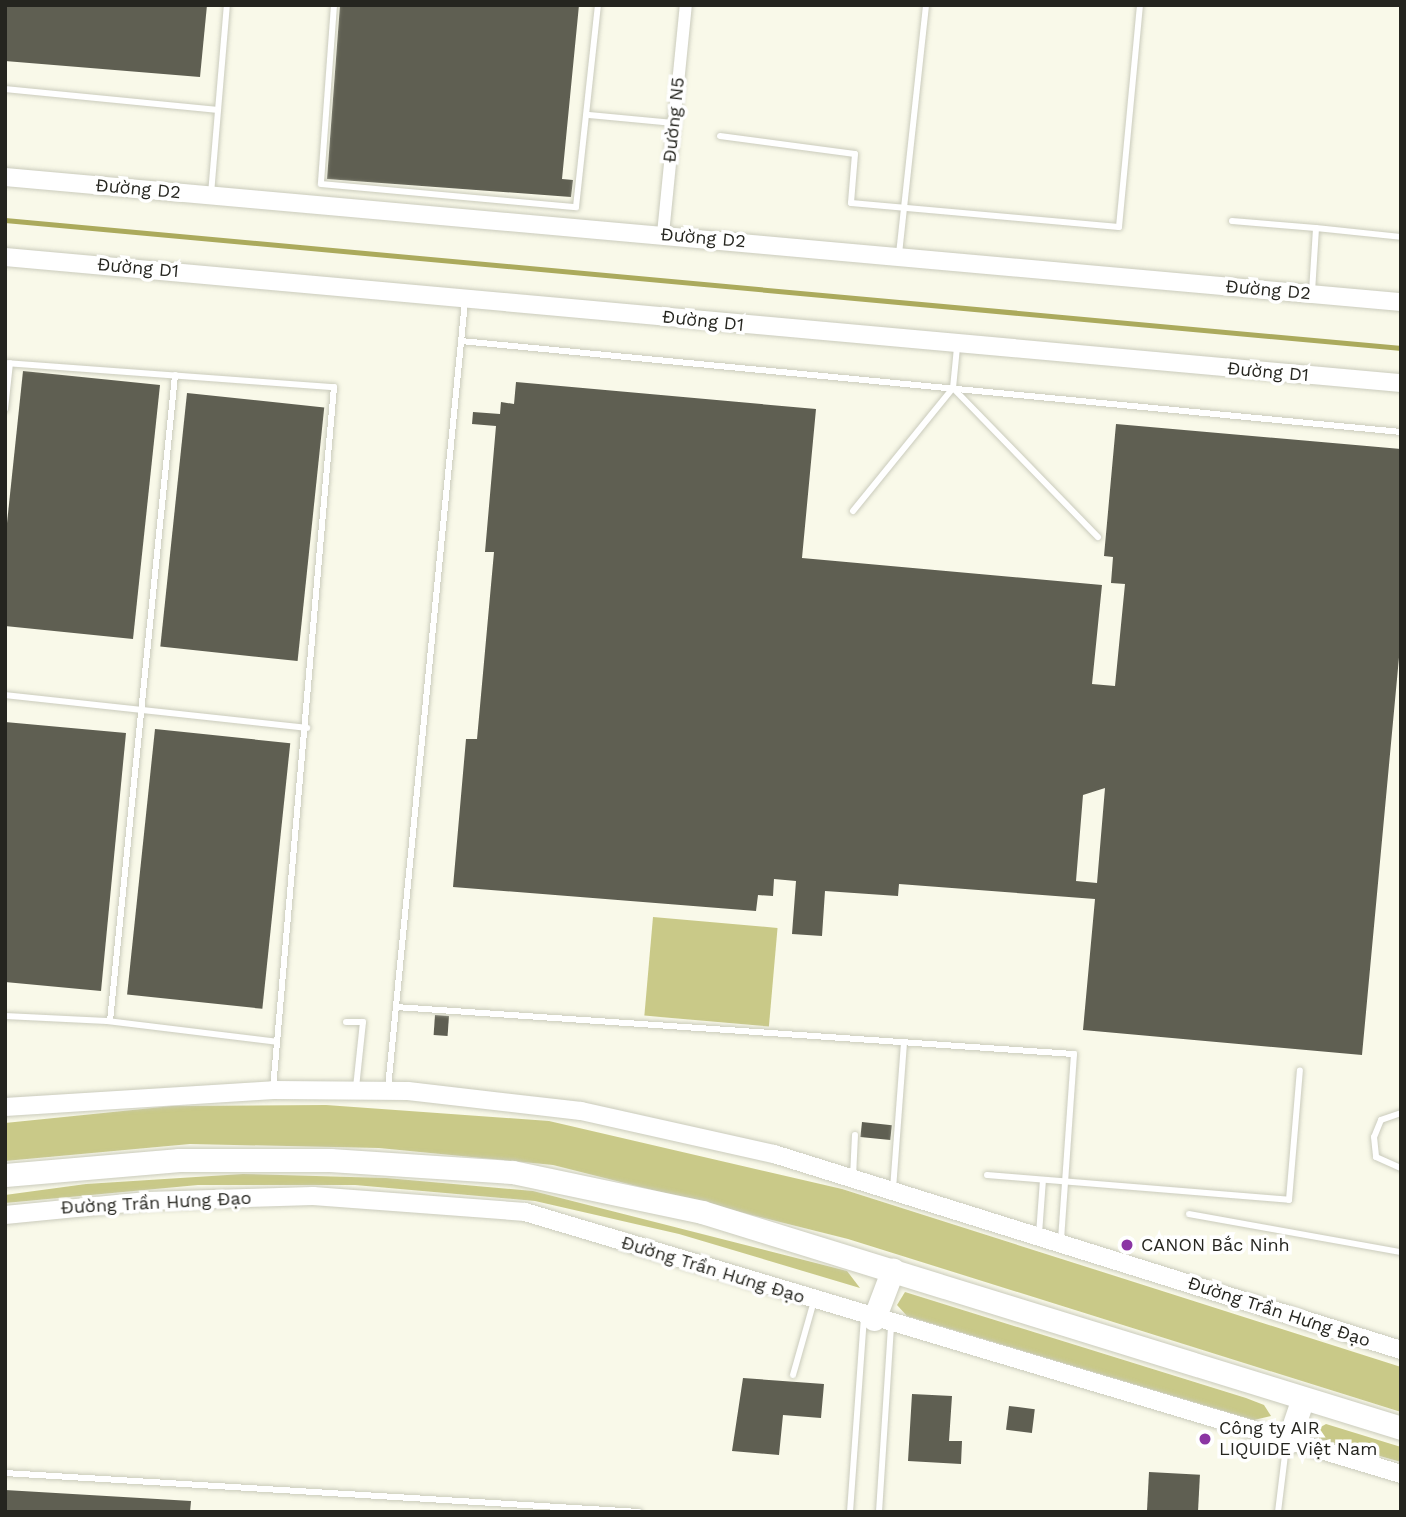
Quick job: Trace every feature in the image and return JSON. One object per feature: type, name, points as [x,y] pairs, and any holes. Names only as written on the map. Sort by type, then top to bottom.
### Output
[{"type":"highway","points":[[5,1175],[179,1160],[330,1160],[513,1172],[702,1212],[1401,1428]]},
{"type":"highway","points":[[876,1320],[892,1269]]},
{"type":"highway","points":[[1288,1442],[1303,1398]]},
{"type":"main road","name":"Đường D2","points":[[5,177],[1401,302]]},
{"type":"main road","name":"Đường D1","points":[[5,257],[465,296],[957,347],[1401,383]]},
{"type":"main road","name":"Đường Trần Hưng Đạo","points":[[5,1107],[273,1090],[356,1090],[581,1111],[853,1178],[1401,1350]]},
{"type":"main road","name":"Đường Trần Hưng Đạo","points":[[5,1215],[148,1201],[300,1196],[496,1207],[1401,1474]]},
{"type":"street","name":"Đường N5","points":[[663,234],[686,5]]},
{"type":"lane","points":[[211,196],[227,5]]},
{"type":"lane","points":[[334,5],[321,184],[576,207],[589,115],[598,5]]},
{"type":"lane","points":[[899,257],[926,5]]},
{"type":"lane","points":[[720,136],[855,154],[851,202],[1119,227],[1140,5]]},
{"type":"lane","points":[[5,89],[218,110]]},
{"type":"lane","points":[[589,115],[674,123]]},
{"type":"lane","points":[[1232,221],[1401,237]]},
{"type":"lane","points":[[1312,294],[1316,228]]},
{"type":"lane","points":[[388,1091],[465,296]]},
{"type":"lane","points":[[461,341],[1401,432]]},
{"type":"lane","points":[[853,511],[953,388],[957,347]]},
{"type":"lane","points":[[5,409],[8,363],[334,387],[307,728],[273,1090]]},
{"type":"lane","points":[[110,1021],[175,375]]},
{"type":"lane","points":[[953,388],[1098,537]]},
{"type":"lane","points":[[5,695],[307,728]]},
{"type":"lane","points":[[396,1007],[1074,1054],[1061,1242]]},
{"type":"lane","points":[[5,1016],[110,1021],[278,1042]]},
{"type":"lane","points":[[346,1022],[363,1022],[356,1090]]},
{"type":"lane","points":[[893,1191],[904,1044]]},
{"type":"lane","points":[[986,1175],[1289,1200],[1300,1070]]},
{"type":"lane","points":[[1401,1114],[1381,1120],[1374,1137],[1376,1157],[1401,1168]]},
{"type":"lane","points":[[853,1178],[855,1135]]},
{"type":"lane","points":[[1039,1236],[1043,1180]]},
{"type":"lane","points":[[1189,1214],[1401,1252]]},
{"type":"lane","points":[[793,1375],[814,1301]]},
{"type":"lane","points":[[850,1512],[876,1320]]},
{"type":"lane","points":[[876,1320],[879,1512]]},
{"type":"lane","points":[[1278,1512],[1288,1442]]},
{"type":"lane","points":[[5,1473],[639,1512]]},
{"type":"green space","points":[[653,917],[778,928],[769,1027],[644,1016]]},
{"type":"green space","points":[[326,1105],[549,1121],[842,1189],[1401,1367],[1401,1412],[848,1239],[553,1165],[379,1148],[190,1144],[5,1161],[5,1123],[172,1106]]},
{"type":"green space","points":[[243,1174],[386,1178],[533,1191],[847,1271],[860,1288],[679,1234],[535,1201],[355,1185],[198,1185],[5,1203],[5,1195],[86,1184]]},
{"type":"green space","points":[[905,1292],[1246,1398],[1264,1405],[1271,1416],[1254,1420],[907,1316],[897,1305]]},
{"type":"green space","points":[[1326,1424],[1401,1447],[1401,1462],[1316,1438],[1312,1432]]},
{"type":"building","points":[[5,5],[207,5],[200,77],[5,61]]},
{"type":"building","points":[[340,5],[579,5],[562,179],[573,180],[571,197],[327,179]]},
{"type":"building","points":[[23,371],[160,385],[133,639],[5,626],[5,542]]},
{"type":"building","points":[[516,382],[816,409],[802,558],[1102,585],[1092,684],[1115,686],[1125,584],[1111,583],[1113,557],[1104,556],[1116,424],[1401,449],[1401,636],[1362,1055],[1083,1030],[1095,899],[899,884],[898,896],[825,891],[822,936],[792,934],[796,881],[774,879],[773,896],[758,895],[756,911],[453,887],[466,739],[477,739],[494,552],[485,552],[496,426],[472,424],[473,412],[500,414],[501,402],[514,404]],"holes":[[[1105,788],[1097,883],[1076,881],[1083,795]]]},
{"type":"building","points":[[187,393],[324,407],[298,661],[160,647]]},
{"type":"building","points":[[5,722],[126,733],[101,991],[5,982]]},
{"type":"building","points":[[155,729],[290,743],[262,1009],[127,995]]},
{"type":"building","points":[[435,1015],[449,1016],[448,1036],[434,1035]]},
{"type":"building","points":[[862,1122],[892,1125],[890,1140],[860,1137]]},
{"type":"building","points":[[743,1378],[824,1384],[821,1418],[783,1415],[779,1455],[732,1451]]},
{"type":"building","points":[[912,1394],[952,1396],[949,1441],[962,1441],[961,1464],[908,1461]]},
{"type":"building","points":[[1009,1406],[1035,1409],[1032,1433],[1006,1430]]},
{"type":"building","points":[[1149,1472],[1200,1475],[1198,1512],[1147,1512]]},
{"type":"building","points":[[5,1490],[191,1501],[190,1512],[5,1512]]},
{"type":"waterway","points":[[5,220],[1401,348]]},
{"type":"place","name":"CANON Bắc Ninh","points":[[1127,1245]]},
{"type":"place","name":"Công ty AIR LIQUIDE Việt Nam","points":[[1205,1439]]}]
